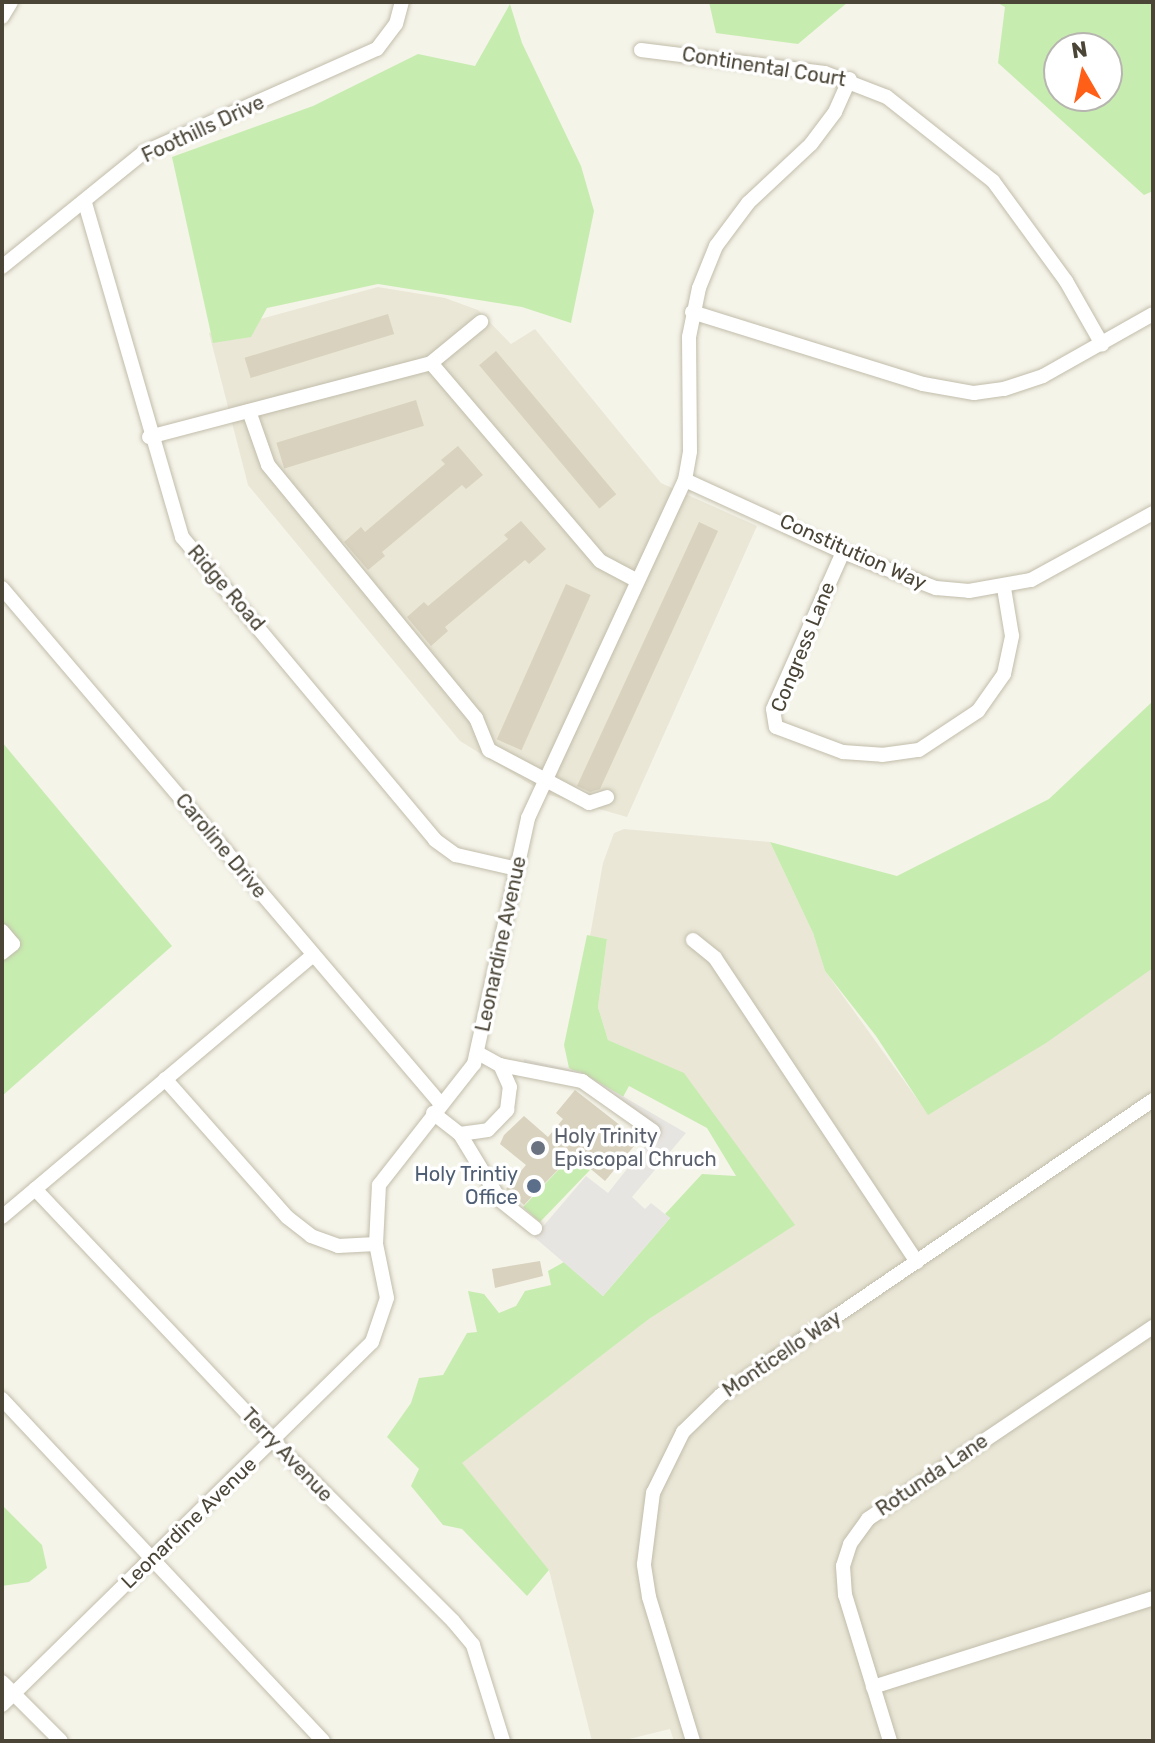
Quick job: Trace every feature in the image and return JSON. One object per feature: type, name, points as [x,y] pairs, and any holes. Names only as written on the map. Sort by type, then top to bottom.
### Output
[{"type":"street","points":[[2,17],[11,2]]},
{"type":"street","name":"Foothills Drive","points":[[2,267],[85,203],[143,153],[377,49],[396,24],[402,2]]},
{"type":"street","name":"Continental Court","points":[[641,50],[850,79],[887,97],[993,181],[1066,281],[1102,344]]},
{"type":"street","name":"Leonardine Avenue","points":[[2,1705],[372,1342],[387,1298],[376,1244],[379,1185],[478,1053],[517,869],[542,781],[685,480],[692,312],[716,246],[748,203],[811,144],[835,112],[850,79]]},
{"type":"street","name":"Ridge Road","points":[[85,203],[149,437],[182,537],[415,819],[456,855],[517,869]]},
{"type":"street","points":[[692,312],[923,384],[974,393],[1043,376],[1153,314]]},
{"type":"street","points":[[149,437],[431,363],[481,322]]},
{"type":"street","points":[[431,363],[600,561],[635,580]]},
{"type":"street","points":[[249,411],[268,465],[476,718],[489,750],[542,781],[589,803],[607,797]]},
{"type":"street","name":"Constitution Way","points":[[685,480],[843,552],[936,588],[1004,588],[1064,565],[1153,513]]},
{"type":"street","name":"Congress Lane","points":[[843,552],[773,709],[776,727],[843,752],[882,755],[919,750],[978,711],[1004,674],[1012,636],[1004,588]]},
{"type":"street","name":"Caroline Drive","points":[[2,588],[313,955],[437,1108]]},
{"type":"street","points":[[2,931],[13,944],[2,953]]},
{"type":"street","points":[[693,940],[715,958],[917,1262]]},
{"type":"street","points":[[2,1217],[313,955]]},
{"type":"street","points":[[478,1053],[500,1065],[582,1081],[653,1131]]},
{"type":"street","points":[[460,1134],[488,1130],[507,1110],[510,1087],[500,1065]]},
{"type":"street","points":[[165,1079],[287,1217],[311,1236],[338,1246],[376,1244]]},
{"type":"street","name":"Monticello Way","points":[[693,1741],[649,1597],[644,1564],[645,1529],[666,1462],[683,1432],[721,1395],[1153,1100]]},
{"type":"street","points":[[437,1108],[460,1134],[500,1200],[535,1228]]},
{"type":"street","name":"Terry Avenue","points":[[35,1189],[273,1441],[473,1645],[503,1741]]},
{"type":"street","name":"Rotunda Lane","points":[[890,1741],[845,1595],[843,1566],[868,1519],[1153,1327]]},
{"type":"street","points":[[2,1399],[149,1561],[323,1741]]},
{"type":"street","points":[[873,1687],[1153,1598]]},
{"type":"street","points":[[2,1682],[61,1741]]},
{"type":"shaded area","points":[[378,287],[445,298],[478,310],[511,344],[535,329],[661,483],[757,526],[627,817],[546,794],[460,741],[248,485],[209,333]]},
{"type":"shaded area","points":[[624,829],[770,842],[813,933],[825,971],[928,1114],[1153,959],[1153,1741],[674,1741],[670,1729],[621,1741],[592,1741],[549,1570],[461,1463],[649,1319],[794,1225],[684,1074],[608,1040],[598,1007],[607,939],[590,936],[603,863],[614,833]]},
{"type":"shaded area","points":[[524,1059],[581,1072],[686,1133],[632,1197],[645,1209],[651,1203],[670,1218],[603,1296],[534,1237],[586,1176],[608,1193],[653,1136],[582,1081],[523,1068]]},
{"type":"green space","points":[[709,2],[848,2],[798,44],[716,33]]},
{"type":"green space","points":[[996,2],[1153,2],[1153,191],[1144,195],[1052,112],[1123,112],[1123,32],[1043,32],[1043,104],[998,63],[1005,7]]},
{"type":"green space","points":[[510,4],[522,43],[581,166],[594,211],[571,323],[522,307],[378,284],[267,308],[251,337],[213,343],[172,157],[313,106],[418,54],[475,66]]},
{"type":"green space","points":[[1153,701],[1153,968],[1046,1043],[928,1115],[876,1036],[825,971],[813,933],[770,842],[897,876],[1049,799]]},
{"type":"green space","points":[[2,742],[172,946],[2,1096]]},
{"type":"green space","points":[[587,935],[607,939],[598,1007],[608,1040],[684,1073],[795,1225],[649,1319],[462,1463],[549,1570],[527,1596],[462,1529],[443,1525],[411,1486],[419,1469],[387,1437],[411,1403],[419,1378],[443,1375],[467,1333],[477,1332],[468,1291],[484,1294],[499,1313],[516,1306],[525,1291],[551,1285],[548,1271],[564,1262],[603,1296],[670,1218],[665,1214],[702,1174],[736,1176],[707,1128],[629,1086],[623,1097],[569,1068],[564,1045]]},
{"type":"green space","points":[[568,1152],[590,1170],[540,1222],[523,1207],[564,1164],[561,1160]]},
{"type":"green space","points":[[2,1505],[42,1545],[47,1568],[29,1582],[2,1586]]},
{"type":"building","points":[[388,314],[394,334],[251,378],[245,358]]},
{"type":"building","points":[[496,351],[616,494],[599,508],[479,365]]},
{"type":"building","points":[[416,400],[424,426],[284,469],[276,443]]},
{"type":"building","points":[[458,446],[483,475],[466,489],[462,485],[382,552],[385,556],[368,570],[344,542],[361,527],[365,532],[445,464],[441,460]]},
{"type":"building","points":[[521,521],[546,549],[529,564],[525,560],[445,627],[448,631],[431,646],[407,617],[424,602],[428,606],[508,539],[504,535]]},
{"type":"building","points":[[699,522],[718,531],[600,789],[590,792],[577,786]]},
{"type":"building","points":[[566,584],[591,595],[522,750],[497,739]]},
{"type":"building","name":"Holy Trinity Episcopal Chruch","points":[[575,1090],[639,1140],[605,1181],[573,1154],[524,1205],[506,1189],[526,1165],[500,1144],[504,1135],[524,1116],[548,1137],[563,1119],[556,1113]]},
{"type":"building","points":[[540,1261],[543,1276],[495,1288],[492,1269]]},
{"type":"place","name":"Holy Trinity Episcopal Chruch","points":[[538,1148]]},
{"type":"place","name":"Holy Trintiy Office","points":[[534,1186]]}]
